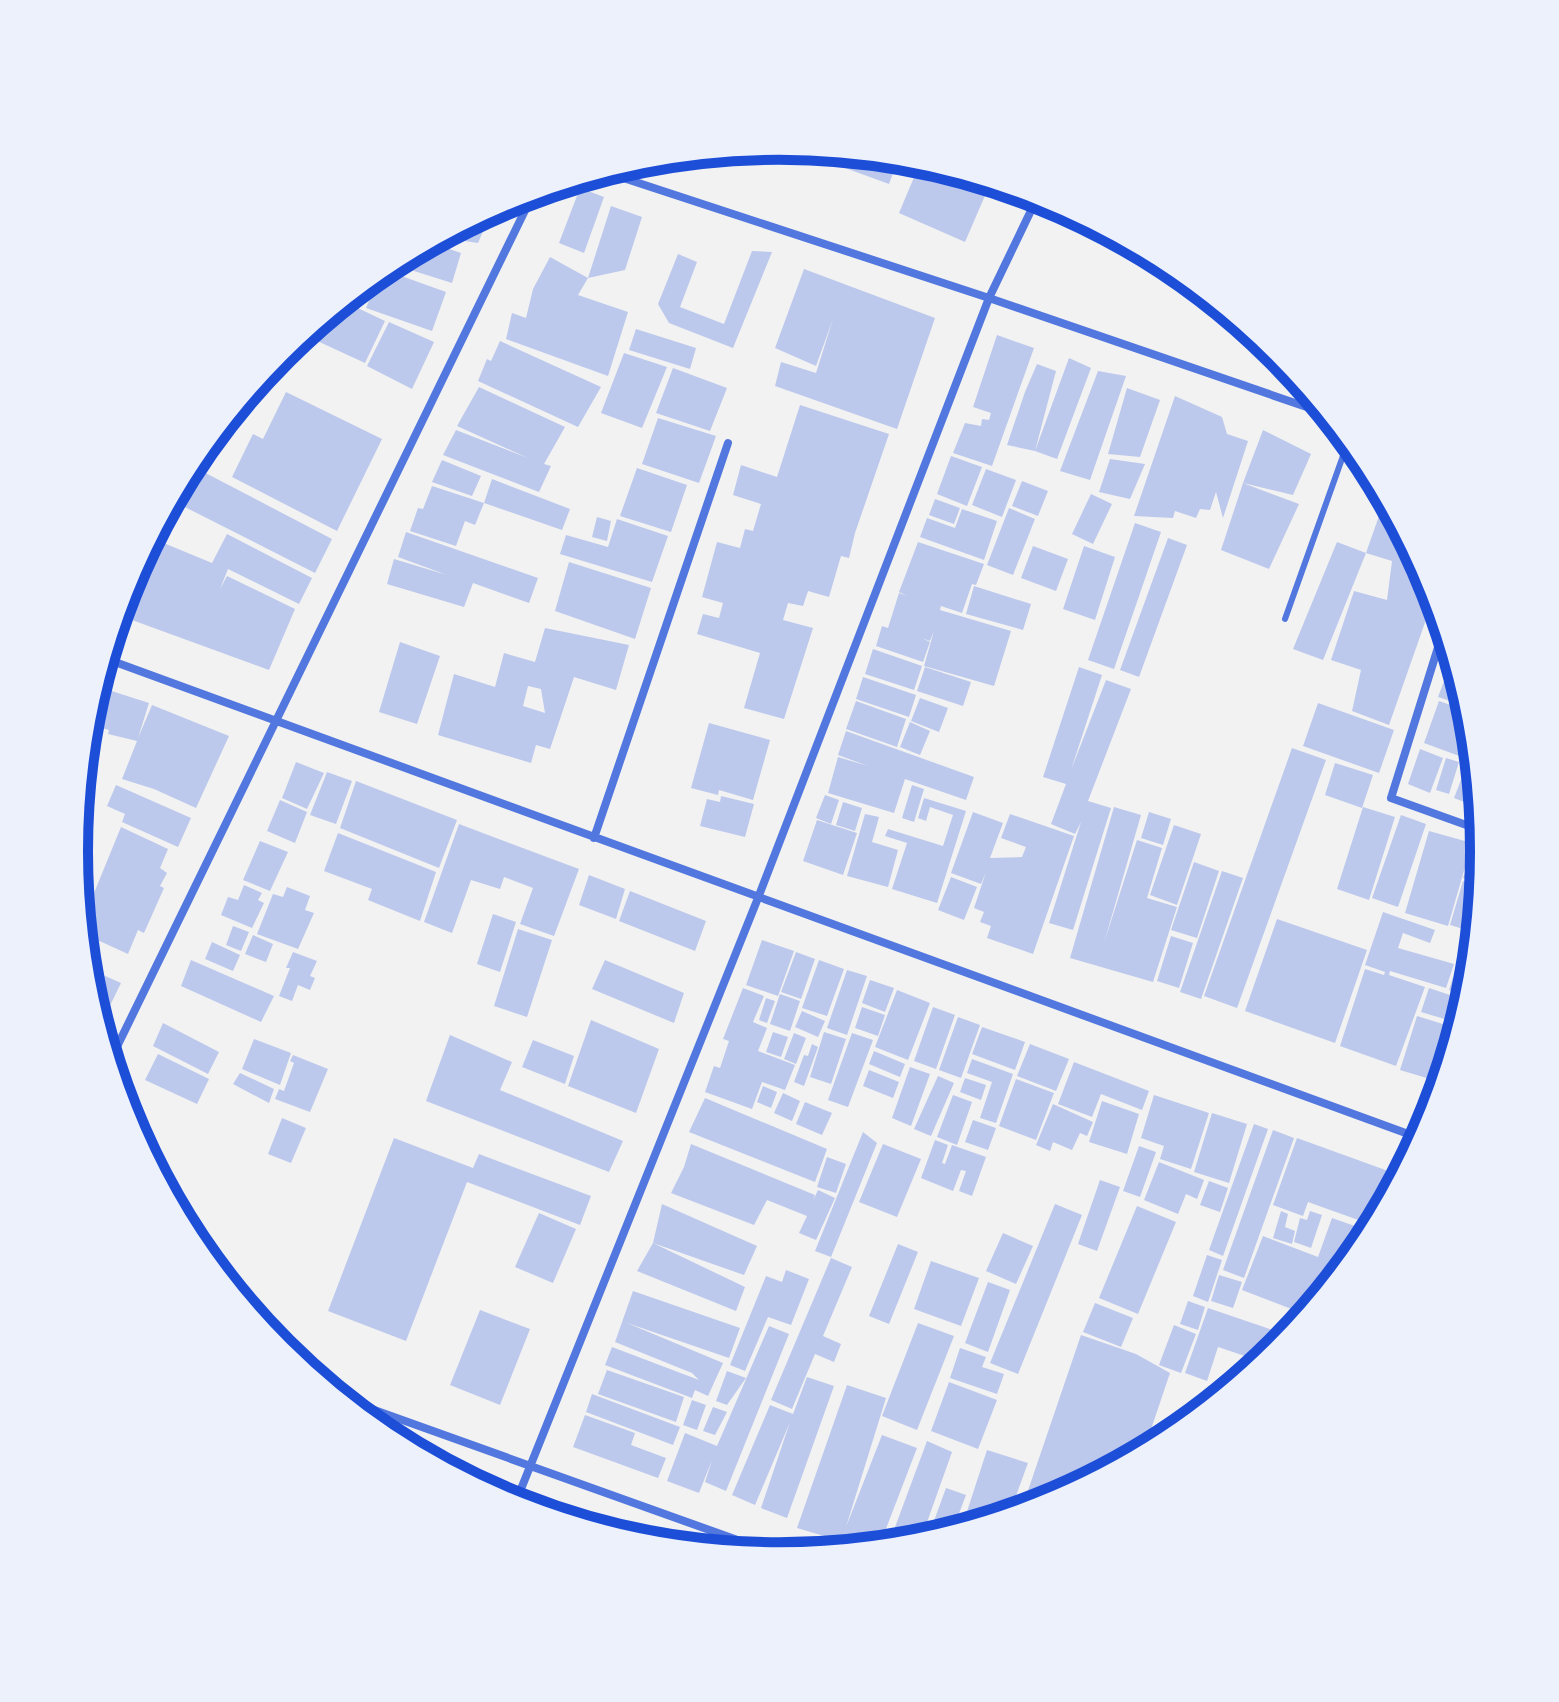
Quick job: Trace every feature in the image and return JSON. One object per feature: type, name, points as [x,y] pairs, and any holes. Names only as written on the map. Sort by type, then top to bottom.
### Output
[{"type":"street","points":[[623,178],[989,298],[1310,408]]},
{"type":"street","points":[[117,1047],[526,208]]},
{"type":"street","points":[[520,1492],[758,898],[989,298],[1032,208]]},
{"type":"street","points":[[594,838],[728,443]]},
{"type":"street","points":[[1439,645],[1391,798],[1470,827]]},
{"type":"street","points":[[115,662],[1410,1135]]},
{"type":"street","points":[[372,1409],[740,1541]]},
{"type":"lane","points":[[1285,619],[1344,453]]},
{"type":"building","points":[[826,161],[894,169],[889,184]]},
{"type":"building","points":[[916,173],[987,192],[965,242],[899,213]]},
{"type":"building","points":[[579,189],[604,197],[584,253],[559,243]]},
{"type":"building","points":[[611,206],[642,217],[625,270],[588,278]]},
{"type":"building","points":[[485,226],[478,243],[457,240]]},
{"type":"building","points":[[444,247],[461,253],[452,283],[407,269]]},
{"type":"building","points":[[752,251],[772,252],[733,348],[669,323],[658,304],[678,254],[697,262],[680,307],[724,324]]},
{"type":"building","points":[[550,257],[588,278],[578,295],[628,312],[608,376],[506,339],[512,313],[526,318],[533,289]]},
{"type":"building","points":[[804,269],[935,318],[897,429],[775,386],[781,362],[816,373],[833,319],[816,366],[775,348]]},
{"type":"building","points":[[397,275],[446,292],[432,331],[366,308],[372,292]]},
{"type":"building","points":[[354,306],[385,321],[365,363],[315,340]]},
{"type":"building","points":[[389,322],[434,342],[412,389],[367,366]]},
{"type":"building","points":[[636,329],[696,348],[690,369],[629,350]]},
{"type":"building","points":[[997,335],[1034,348],[992,466],[953,453],[965,423],[981,426],[982,419],[989,420],[991,413],[973,407]]},
{"type":"building","points":[[500,341],[601,387],[578,427],[478,381],[487,359],[491,361]]},
{"type":"building","points":[[624,353],[667,367],[642,428],[601,413]]},
{"type":"building","points":[[1069,358],[1091,368],[1057,459],[1035,451]]},
{"type":"building","points":[[1037,364],[1056,371],[1035,451],[1007,445]]},
{"type":"building","points":[[673,368],[727,388],[710,431],[656,413]]},
{"type":"building","points":[[1098,371],[1126,376],[1090,480],[1060,471]]},
{"type":"building","points":[[479,387],[565,427],[544,464],[551,466],[539,492],[443,455],[456,430],[528,458],[457,426]]},
{"type":"building","points":[[1127,388],[1160,400],[1140,457],[1108,454]]},
{"type":"building","points":[[286,392],[382,439],[337,531],[232,477],[253,434],[263,439]]},
{"type":"building","points":[[1175,396],[1222,417],[1227,434],[1248,441],[1223,518],[1216,492],[1210,510],[1200,509],[1196,518],[1175,511],[1173,518],[1134,516]]},
{"type":"building","points":[[800,405],[889,434],[849,558],[841,556],[829,597],[808,591],[803,606],[788,603],[783,620],[813,628],[784,719],[744,708],[760,653],[697,634],[703,614],[719,618],[723,603],[702,597],[717,542],[740,548],[745,529],[753,531],[761,504],[733,495],[741,465],[777,477]]},
{"type":"building","points":[[658,418],[716,436],[699,483],[642,464]]},
{"type":"building","points":[[1263,430],[1311,454],[1293,495],[1243,483]]},
{"type":"building","points":[[951,456],[982,467],[967,506],[937,494]]},
{"type":"building","points":[[1110,459],[1145,464],[1130,499],[1099,492]]},
{"type":"building","points":[[442,460],[481,476],[472,496],[432,482]]},
{"type":"building","points":[[637,468],[687,485],[671,532],[620,516]]},
{"type":"building","points":[[986,469],[1016,480],[1002,517],[972,505]]},
{"type":"building","points":[[202,471],[332,539],[315,573],[181,505]]},
{"type":"building","points":[[492,479],[570,509],[562,530],[484,503]]},
{"type":"building","points":[[1022,481],[1048,491],[1038,516],[1012,506]]},
{"type":"building","points":[[1243,483],[1299,504],[1269,569],[1221,550]]},
{"type":"building","points":[[432,486],[484,503],[475,525],[465,521],[456,546],[410,531],[418,508],[423,509]]},
{"type":"building","points":[[1091,494],[1112,504],[1093,544],[1072,534]]},
{"type":"building","points":[[935,499],[960,508],[954,524],[929,515]]},
{"type":"building","points":[[1009,508],[1035,519],[1013,575],[987,565]]},
{"type":"building","points":[[962,509],[997,521],[984,560],[920,537],[927,518],[955,528]]},
{"type":"building","points":[[1381,510],[1400,545],[1428,613],[1389,725],[1352,711],[1361,670],[1331,660],[1354,591],[1387,600],[1392,561],[1366,553]]},
{"type":"building","points":[[597,517],[611,521],[607,541],[592,537]]},
{"type":"building","points":[[617,519],[668,536],[652,582],[560,554],[566,535],[608,547]]},
{"type":"building","points":[[1135,523],[1161,532],[1114,669],[1088,660]]},
{"type":"building","points":[[406,532],[538,578],[529,603],[473,583],[464,607],[387,584],[394,559],[447,575],[398,557]]},
{"type":"building","points":[[227,534],[312,578],[299,604],[228,569],[220,589],[227,576],[295,609],[269,670],[129,619],[161,542],[212,563]]},
{"type":"building","points":[[1168,538],[1187,545],[1139,677],[1120,670]]},
{"type":"building","points":[[918,542],[984,564],[976,585],[972,584],[962,613],[941,606],[940,610],[1011,631],[994,686],[924,666],[934,631],[930,641],[922,638],[930,642],[923,662],[876,646],[882,626],[888,628],[899,593],[907,596],[899,592]]},
{"type":"building","points":[[1337,542],[1366,553],[1323,660],[1293,649]]},
{"type":"building","points":[[1033,546],[1068,559],[1056,591],[1021,578]]},
{"type":"building","points":[[1084,546],[1115,557],[1095,620],[1063,609]]},
{"type":"building","points":[[569,562],[651,588],[635,639],[555,611]]},
{"type":"building","points":[[974,586],[1031,604],[1023,630],[966,614]]},
{"type":"building","points":[[545,628],[629,645],[616,690],[574,677],[550,749],[536,745],[531,763],[438,735],[454,674],[495,687],[504,653],[535,662]],"holes":[[[528,686],[541,689],[545,713],[523,706]]]},
{"type":"building","points":[[400,642],[440,656],[417,724],[379,712]]},
{"type":"building","points":[[873,649],[922,666],[914,690],[865,674]]},
{"type":"building","points":[[925,667],[971,682],[963,706],[917,691]]},
{"type":"building","points":[[1079,667],[1102,675],[1071,770],[1106,680],[1131,689],[1088,801],[1111,808],[1073,930],[1049,923],[1081,822],[1075,834],[1051,824],[1066,784],[1043,777]]},
{"type":"building","points":[[1447,673],[1455,703],[1438,697]]},
{"type":"building","points":[[863,677],[916,695],[909,717],[856,699]]},
{"type":"building","points":[[108,690],[149,703],[138,738],[152,705],[229,736],[196,808],[122,779],[137,741],[108,734],[109,730],[99,727]]},
{"type":"building","points":[[920,698],[948,708],[939,732],[911,721]]},
{"type":"building","points":[[856,701],[906,719],[897,747],[846,729]]},
{"type":"building","points":[[1439,701],[1456,707],[1462,757],[1424,743]]},
{"type":"building","points":[[1318,703],[1394,730],[1379,773],[1303,746]]},
{"type":"building","points":[[910,722],[930,731],[920,755],[900,747]]},
{"type":"building","points":[[709,723],[770,740],[753,800],[719,790],[718,795],[691,788]]},
{"type":"building","points":[[846,731],[974,777],[966,800],[905,779],[894,813],[828,793],[838,757],[868,766],[838,755]]},
{"type":"building","points":[[1292,748],[1326,760],[1237,1008],[1204,996]]},
{"type":"building","points":[[1420,749],[1443,758],[1430,793],[1408,784]]},
{"type":"building","points":[[1446,758],[1459,762],[1449,794],[1436,790]]},
{"type":"building","points":[[296,762],[324,773],[307,809],[282,798]]},
{"type":"building","points":[[1335,763],[1373,775],[1362,808],[1325,795]]},
{"type":"building","points":[[1466,768],[1470,804],[1454,798]]},
{"type":"building","points":[[327,772],[352,781],[336,824],[310,815]]},
{"type":"building","points":[[356,781],[457,820],[439,868],[340,828]]},
{"type":"building","points":[[116,785],[191,818],[178,847],[122,822],[125,814],[107,806]]},
{"type":"building","points":[[912,785],[924,789],[914,822],[902,818]]},
{"type":"building","points":[[825,795],[839,800],[831,824],[816,818]]},
{"type":"building","points":[[721,796],[754,804],[745,837],[700,826],[707,799],[720,802]]},
{"type":"building","points":[[924,798],[966,811],[937,903],[892,889],[907,843],[885,836],[888,829],[943,846],[953,815],[930,807],[926,821],[918,818]]},
{"type":"building","points":[[280,800],[307,812],[295,843],[267,831]]},
{"type":"building","points":[[843,802],[862,808],[855,831],[836,825]]},
{"type":"building","points":[[1114,807],[1141,815],[1104,943],[1137,840],[1162,848],[1147,898],[1177,907],[1153,982],[1070,958]]},
{"type":"building","points":[[1363,807],[1395,817],[1369,900],[1337,889]]},
{"type":"building","points":[[973,812],[1003,823],[990,858],[1022,857],[1026,847],[1001,838],[1010,814],[1074,836],[1033,954],[987,938],[991,926],[980,922],[984,912],[974,908],[986,872],[981,884],[951,873]]},
{"type":"building","points":[[1149,812],[1171,819],[1163,845],[1141,838]]},
{"type":"building","points":[[865,814],[879,817],[872,842],[898,850],[888,887],[847,876]]},
{"type":"building","points":[[1401,815],[1426,824],[1398,907],[1372,898]]},
{"type":"building","points":[[817,820],[857,833],[843,875],[803,861]]},
{"type":"building","points":[[459,824],[579,869],[554,936],[520,924],[533,888],[504,877],[500,889],[471,880],[452,933],[424,922]]},
{"type":"building","points":[[1174,825],[1201,834],[1177,905],[1150,895]]},
{"type":"building","points":[[121,827],[168,849],[160,868],[167,873],[160,886],[164,888],[144,933],[138,930],[128,954],[94,938],[89,891],[94,893]]},
{"type":"building","points":[[1429,831],[1471,843],[1448,926],[1405,913]]},
{"type":"building","points":[[338,833],[436,872],[420,921],[368,900],[372,889],[324,871]]},
{"type":"building","points":[[260,841],[288,852],[270,891],[243,880]]},
{"type":"building","points":[[1471,856],[1470,880],[1463,878]]},
{"type":"building","points":[[1194,862],[1219,871],[1197,938],[1171,930]]},
{"type":"building","points":[[1222,871],[1243,878],[1201,999],[1180,992]]},
{"type":"building","points":[[589,875],[625,889],[616,919],[579,905]]},
{"type":"building","points":[[951,877],[977,887],[964,920],[938,910]]},
{"type":"building","points":[[1463,881],[1470,883],[1466,930],[1450,925]]},
{"type":"building","points":[[244,885],[262,893],[258,900],[264,903],[252,928],[221,915],[228,897],[238,900]]},
{"type":"building","points":[[287,887],[310,896],[305,910],[314,913],[298,949],[257,934],[273,894],[283,897]]},
{"type":"building","points":[[630,891],[706,921],[695,951],[619,921]]},
{"type":"building","points":[[1383,912],[1435,930],[1430,943],[1403,933],[1398,948],[1454,964],[1446,988],[1390,971],[1389,975],[1425,987],[1396,1066],[1340,1046],[1365,969],[1384,975],[1385,972],[1365,965]]},
{"type":"building","points":[[493,914],[516,922],[500,972],[477,964]]},
{"type":"building","points":[[1277,919],[1367,950],[1335,1043],[1245,1011]]},
{"type":"building","points":[[233,926],[249,932],[241,951],[226,945]]},
{"type":"building","points":[[518,929],[552,940],[527,1017],[494,1006]]},
{"type":"building","points":[[253,935],[273,944],[266,962],[245,954]]},
{"type":"building","points":[[1171,936],[1193,943],[1179,988],[1157,981]]},
{"type":"building","points":[[762,940],[794,951],[778,996],[746,985]]},
{"type":"building","points":[[212,942],[240,955],[233,971],[205,959]]},
{"type":"building","points":[[293,952],[317,961],[310,976],[315,978],[310,990],[298,985],[292,1001],[279,996]]},
{"type":"building","points":[[796,952],[815,959],[801,999],[781,992]]},
{"type":"building","points":[[191,960],[274,996],[261,1022],[181,986]]},
{"type":"building","points":[[605,960],[684,993],[674,1023],[592,989]]},
{"type":"building","points":[[819,960],[844,969],[827,1016],[802,1008]]},
{"type":"building","points":[[1457,964],[1461,965],[1456,992],[1449,990]]},
{"type":"building","points":[[847,970],[867,976],[847,1035],[827,1028]]},
{"type":"building","points":[[99,973],[121,983],[107,1011]]},
{"type":"building","points":[[870,980],[894,988],[885,1012],[862,1003]]},
{"type":"building","points":[[743,988],[764,996],[753,1022],[767,1028],[758,1051],[795,1065],[785,1090],[762,1082],[752,1109],[705,1092],[714,1066],[720,1068],[729,1041],[723,1039]]},
{"type":"building","points":[[1429,988],[1455,997],[1449,1021],[1421,1012]]},
{"type":"building","points":[[897,990],[930,1003],[908,1060],[875,1047]]},
{"type":"building","points":[[780,994],[800,1001],[790,1031],[770,1024]]},
{"type":"building","points":[[766,998],[775,1001],[767,1023],[759,1020]]},
{"type":"building","points":[[862,1007],[885,1015],[878,1036],[855,1028]]},
{"type":"building","points":[[933,1007],[955,1015],[936,1069],[914,1061]]},
{"type":"building","points":[[802,1011],[825,1021],[818,1037],[795,1027]]},
{"type":"building","points":[[1417,1016],[1448,1026],[1432,1080],[1400,1070]]},
{"type":"building","points":[[958,1017],[980,1025],[961,1078],[939,1070]]},
{"type":"building","points":[[591,1020],[659,1049],[636,1113],[568,1086]]},
{"type":"building","points":[[163,1023],[219,1052],[208,1074],[153,1046]]},
{"type":"building","points":[[982,1027],[1025,1042],[1015,1070],[972,1054]]},
{"type":"building","points":[[773,1032],[788,1037],[781,1057],[766,1052]]},
{"type":"building","points":[[824,1032],[846,1039],[831,1084],[810,1077]]},
{"type":"building","points":[[794,1033],[806,1038],[796,1064],[784,1059]]},
{"type":"building","points":[[852,1033],[873,1040],[848,1107],[828,1100]]},
{"type":"building","points":[[450,1035],[512,1062],[500,1090],[623,1141],[609,1172],[426,1101]]},
{"type":"building","points":[[254,1039],[291,1053],[280,1085],[242,1069]]},
{"type":"building","points":[[533,1040],[574,1056],[565,1084],[522,1067]]},
{"type":"building","points":[[812,1044],[818,1047],[804,1086],[794,1082],[804,1055],[808,1056]]},
{"type":"building","points":[[1030,1044],[1069,1059],[1056,1091],[1017,1076]]},
{"type":"building","points":[[874,1051],[905,1064],[900,1077],[869,1064]]},
{"type":"building","points":[[158,1054],[209,1079],[197,1104],[145,1080]]},
{"type":"building","points":[[293,1055],[328,1069],[310,1112],[275,1099],[279,1089],[284,1091],[294,1063],[290,1061]]},
{"type":"building","points":[[972,1059],[1013,1074],[996,1123],[980,1118],[992,1082],[967,1073]]},
{"type":"building","points":[[1074,1062],[1149,1091],[1142,1110],[1101,1094],[1092,1117],[1058,1104]]},
{"type":"building","points":[[910,1067],[930,1074],[911,1126],[892,1118]]},
{"type":"building","points":[[869,1070],[899,1082],[893,1098],[863,1086]]},
{"type":"building","points":[[240,1073],[274,1089],[269,1103],[233,1084]]},
{"type":"building","points":[[938,1076],[954,1083],[931,1136],[914,1129]]},
{"type":"building","points":[[965,1078],[986,1085],[981,1100],[960,1092]]},
{"type":"building","points":[[1016,1079],[1054,1093],[1036,1140],[999,1126]]},
{"type":"building","points":[[763,1086],[777,1092],[771,1108],[757,1102]]},
{"type":"building","points":[[783,1093],[800,1101],[792,1121],[774,1113]]},
{"type":"building","points":[[953,1095],[972,1102],[957,1145],[937,1137]]},
{"type":"building","points":[[1154,1095],[1209,1113],[1191,1169],[1160,1159],[1164,1146],[1141,1138]]},
{"type":"building","points":[[705,1098],[827,1149],[815,1182],[689,1132]]},
{"type":"building","points":[[1102,1101],[1139,1114],[1127,1154],[1089,1142]]},
{"type":"building","points":[[805,1102],[832,1113],[822,1135],[796,1124]]},
{"type":"building","points":[[1053,1104],[1093,1122],[1087,1136],[1080,1133],[1072,1150],[1053,1142],[1050,1151],[1036,1145]]},
{"type":"building","points":[[1212,1113],[1247,1124],[1229,1183],[1194,1172]]},
{"type":"building","points":[[282,1118],[306,1128],[291,1163],[268,1154]]},
{"type":"building","points":[[973,1120],[996,1128],[988,1150],[965,1142]]},
{"type":"building","points":[[1254,1124],[1268,1129],[1223,1256],[1209,1250]]},
{"type":"building","points":[[1273,1130],[1294,1138],[1244,1278],[1223,1270]]},
{"type":"building","points":[[863,1132],[877,1143],[831,1257],[815,1251]]},
{"type":"building","points":[[394,1138],[473,1168],[479,1154],[591,1196],[580,1225],[467,1182],[406,1341],[328,1311]]},
{"type":"building","points":[[1297,1138],[1392,1172],[1363,1222],[1308,1202],[1303,1216],[1273,1205]]},
{"type":"building","points":[[935,1140],[948,1145],[942,1163],[945,1164],[952,1145],[986,1157],[972,1196],[959,1191],[966,1171],[961,1170],[953,1191],[921,1178]]},
{"type":"building","points":[[691,1144],[815,1195],[813,1201],[818,1190],[835,1198],[816,1240],[799,1233],[807,1216],[767,1200],[754,1225],[671,1193]]},
{"type":"building","points":[[883,1144],[921,1159],[897,1217],[859,1202]]},
{"type":"building","points":[[1139,1146],[1156,1152],[1140,1197],[1123,1191]]},
{"type":"building","points":[[827,1157],[846,1164],[836,1193],[817,1187]]},
{"type":"building","points":[[1159,1162],[1204,1180],[1197,1199],[1186,1194],[1178,1214],[1144,1200]]},
{"type":"building","points":[[1100,1180],[1120,1187],[1097,1251],[1078,1244]]},
{"type":"building","points":[[1209,1181],[1228,1188],[1220,1212],[1200,1205]]},
{"type":"building","points":[[662,1204],[757,1246],[744,1275],[653,1243]]},
{"type":"building","points":[[1055,1204],[1082,1215],[1018,1374],[990,1363]]},
{"type":"building","points":[[1137,1206],[1176,1222],[1138,1314],[1099,1298]]},
{"type":"building","points":[[1281,1211],[1288,1214],[1285,1227],[1295,1231],[1292,1244],[1273,1238]]},
{"type":"building","points":[[1310,1211],[1322,1215],[1311,1248],[1294,1242],[1300,1218],[1307,1220]]},
{"type":"building","points":[[539,1213],[576,1229],[553,1283],[515,1267]]},
{"type":"building","points":[[1332,1218],[1359,1227],[1334,1263],[1329,1261],[1321,1280],[1296,1311],[1242,1290],[1263,1236],[1318,1257]]},
{"type":"building","points":[[1003,1233],[1033,1246],[1016,1284],[986,1271]]},
{"type":"building","points":[[653,1243],[745,1287],[736,1311],[637,1271]]},
{"type":"building","points":[[898,1244],[918,1252],[889,1324],[869,1316]]},
{"type":"building","points":[[1207,1255],[1222,1260],[1208,1302],[1193,1296]]},
{"type":"building","points":[[831,1258],[852,1267],[823,1336],[841,1344],[834,1362],[815,1354],[792,1409],[771,1400]]},
{"type":"building","points":[[931,1261],[979,1278],[961,1326],[914,1309]]},
{"type":"building","points":[[786,1270],[809,1279],[791,1325],[768,1317],[745,1371],[730,1365],[766,1276],[782,1282]]},
{"type":"building","points":[[1219,1275],[1242,1282],[1233,1308],[1211,1301]]},
{"type":"building","points":[[988,1282],[1010,1290],[988,1352],[965,1343]]},
{"type":"building","points":[[633,1291],[740,1328],[729,1358],[627,1323],[723,1363],[708,1396],[695,1390],[692,1398],[605,1365],[612,1347],[699,1380],[692,1373],[615,1342]]},
{"type":"building","points":[[1188,1301],[1205,1307],[1198,1330],[1180,1324]]},
{"type":"building","points":[[1095,1303],[1133,1318],[1121,1347],[1083,1332]]},
{"type":"building","points":[[1208,1308],[1276,1331],[1249,1357],[1218,1347],[1207,1381],[1185,1373]]},
{"type":"building","points":[[480,1310],[530,1329],[500,1405],[450,1385]]},
{"type":"building","points":[[918,1323],[954,1336],[917,1430],[882,1416]]},
{"type":"building","points":[[1174,1325],[1196,1334],[1181,1373],[1159,1365]]},
{"type":"building","points":[[769,1326],[789,1334],[726,1491],[705,1482],[712,1460],[699,1493],[667,1481],[685,1433],[717,1446]]},
{"type":"building","points":[[1081,1335],[1136,1354],[1170,1373],[1149,1435],[1085,1471],[1026,1497]]},
{"type":"building","points":[[960,1348],[986,1357],[982,1367],[1004,1374],[997,1394],[950,1378]]},
{"type":"building","points":[[607,1370],[684,1397],[676,1422],[598,1394]]},
{"type":"building","points":[[727,1371],[746,1378],[727,1405],[716,1401]]},
{"type":"building","points":[[807,1377],[834,1386],[787,1518],[761,1508],[790,1422],[755,1505],[732,1495],[770,1405],[793,1414]]},
{"type":"building","points":[[949,1382],[997,1400],[978,1449],[931,1431]]},
{"type":"building","points":[[847,1385],[886,1398],[846,1527],[882,1435],[917,1448],[884,1534],[837,1540],[797,1528]]},
{"type":"building","points":[[592,1394],[680,1427],[673,1445],[586,1412]]},
{"type":"building","points":[[692,1400],[706,1405],[697,1430],[683,1425]]},
{"type":"building","points":[[713,1407],[727,1412],[715,1435],[703,1431]]},
{"type":"building","points":[[585,1415],[635,1433],[631,1445],[666,1458],[658,1478],[573,1447]]},
{"type":"building","points":[[927,1441],[952,1452],[926,1526],[893,1533]]},
{"type":"building","points":[[987,1450],[1028,1463],[1014,1501],[965,1517]]},
{"type":"building","points":[[946,1488],[966,1495],[957,1519],[933,1525]]}]
